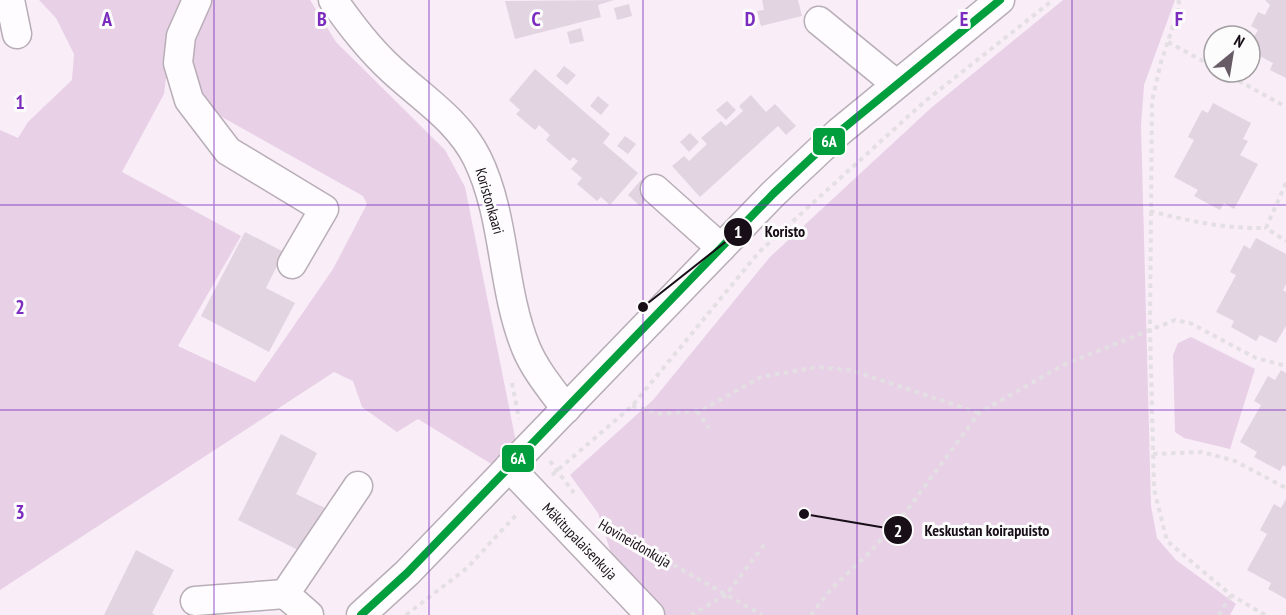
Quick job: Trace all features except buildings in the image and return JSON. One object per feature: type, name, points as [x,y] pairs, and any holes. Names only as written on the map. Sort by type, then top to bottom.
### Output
[{"type":"street","points":[[10,0],[17,34]]},
{"type":"street","points":[[197,0],[181,36],[178,63],[189,100],[228,151],[324,209],[292,264]]},
{"type":"street","name":"Koristonkaari","points":[[333,0],[372,50],[453,123],[477,157],[491,195],[517,323],[526,350],[541,376],[566,409]]},
{"type":"street","points":[[362,615],[407,573],[721,248],[839,132],[1000,0]]},
{"type":"street","points":[[819,21],[896,84]]},
{"type":"street","points":[[656,189],[721,248]]},
{"type":"street","name":"Mäkitupalaisenkuja","points":[[509,467],[650,615]]},
{"type":"street","points":[[285,594],[358,486]]},
{"type":"street","points":[[195,601],[285,594],[309,615]]},
{"type":"path","points":[[406,615],[467,568],[557,470],[632,406],[759,252],[924,102],[1053,0]]},
{"type":"path","points":[[1178,0],[1180,5]]},
{"type":"path","points":[[1183,0],[1168,42],[1152,101],[1150,329],[1154,489],[1167,542],[1231,595],[1266,615]]},
{"type":"path","points":[[1168,42],[1202,60]]},
{"type":"path","points":[[1245,84],[1286,107]]},
{"type":"path","points":[[1266,228],[1286,183]]},
{"type":"path","points":[[1150,211],[1204,224],[1240,229],[1266,228],[1286,242]]},
{"type":"path","points":[[812,615],[831,589],[868,554],[908,509],[979,413],[1063,365],[1175,321],[1190,323],[1256,358],[1286,366]]},
{"type":"path","points":[[632,406],[663,414],[702,410],[761,376],[817,367],[851,370],[979,413]]},
{"type":"path","points":[[511,373],[514,404],[521,427],[578,499]]},
{"type":"path","points":[[697,411],[708,428]]},
{"type":"path","points":[[1153,454],[1202,452],[1235,461],[1286,488]]},
{"type":"path","name":"Hovineidonkuja","points":[[601,523],[762,615]]},
{"type":"path","points":[[692,615],[726,596],[764,545]]},
{"type":"path","points":[[1219,615],[1231,595]]},
{"type":"shaded area","points":[[39,0],[188,0],[169,53],[164,94],[122,172],[241,236],[178,346],[255,382],[333,269],[367,204],[363,196],[222,117],[195,91],[182,57],[204,0],[310,0],[336,42],[445,150],[465,187],[516,442],[493,465],[418,419],[397,432],[362,407],[353,381],[334,372],[0,590],[0,130],[18,138],[28,122],[72,80],[74,54],[56,18]]},
{"type":"shaded area","points":[[1063,0],[1175,0],[1144,85],[1141,125],[1151,506],[1157,538],[1176,560],[1236,604],[1230,615],[664,615],[616,568],[598,513],[570,475],[653,400],[770,257],[931,108]]},
{"type":"shaded area","points":[[1191,337],[1255,369],[1230,449],[1184,438],[1175,432],[1173,355],[1178,343]]},
{"type":"transit line","name":"6A","points":[[361,615],[407,573],[773,194],[839,132],[1000,0]]},
{"type":"place","name":"Koristo","points":[[643,307]]},
{"type":"place","name":"Keskustan koirapuisto","points":[[804,514]]}]
